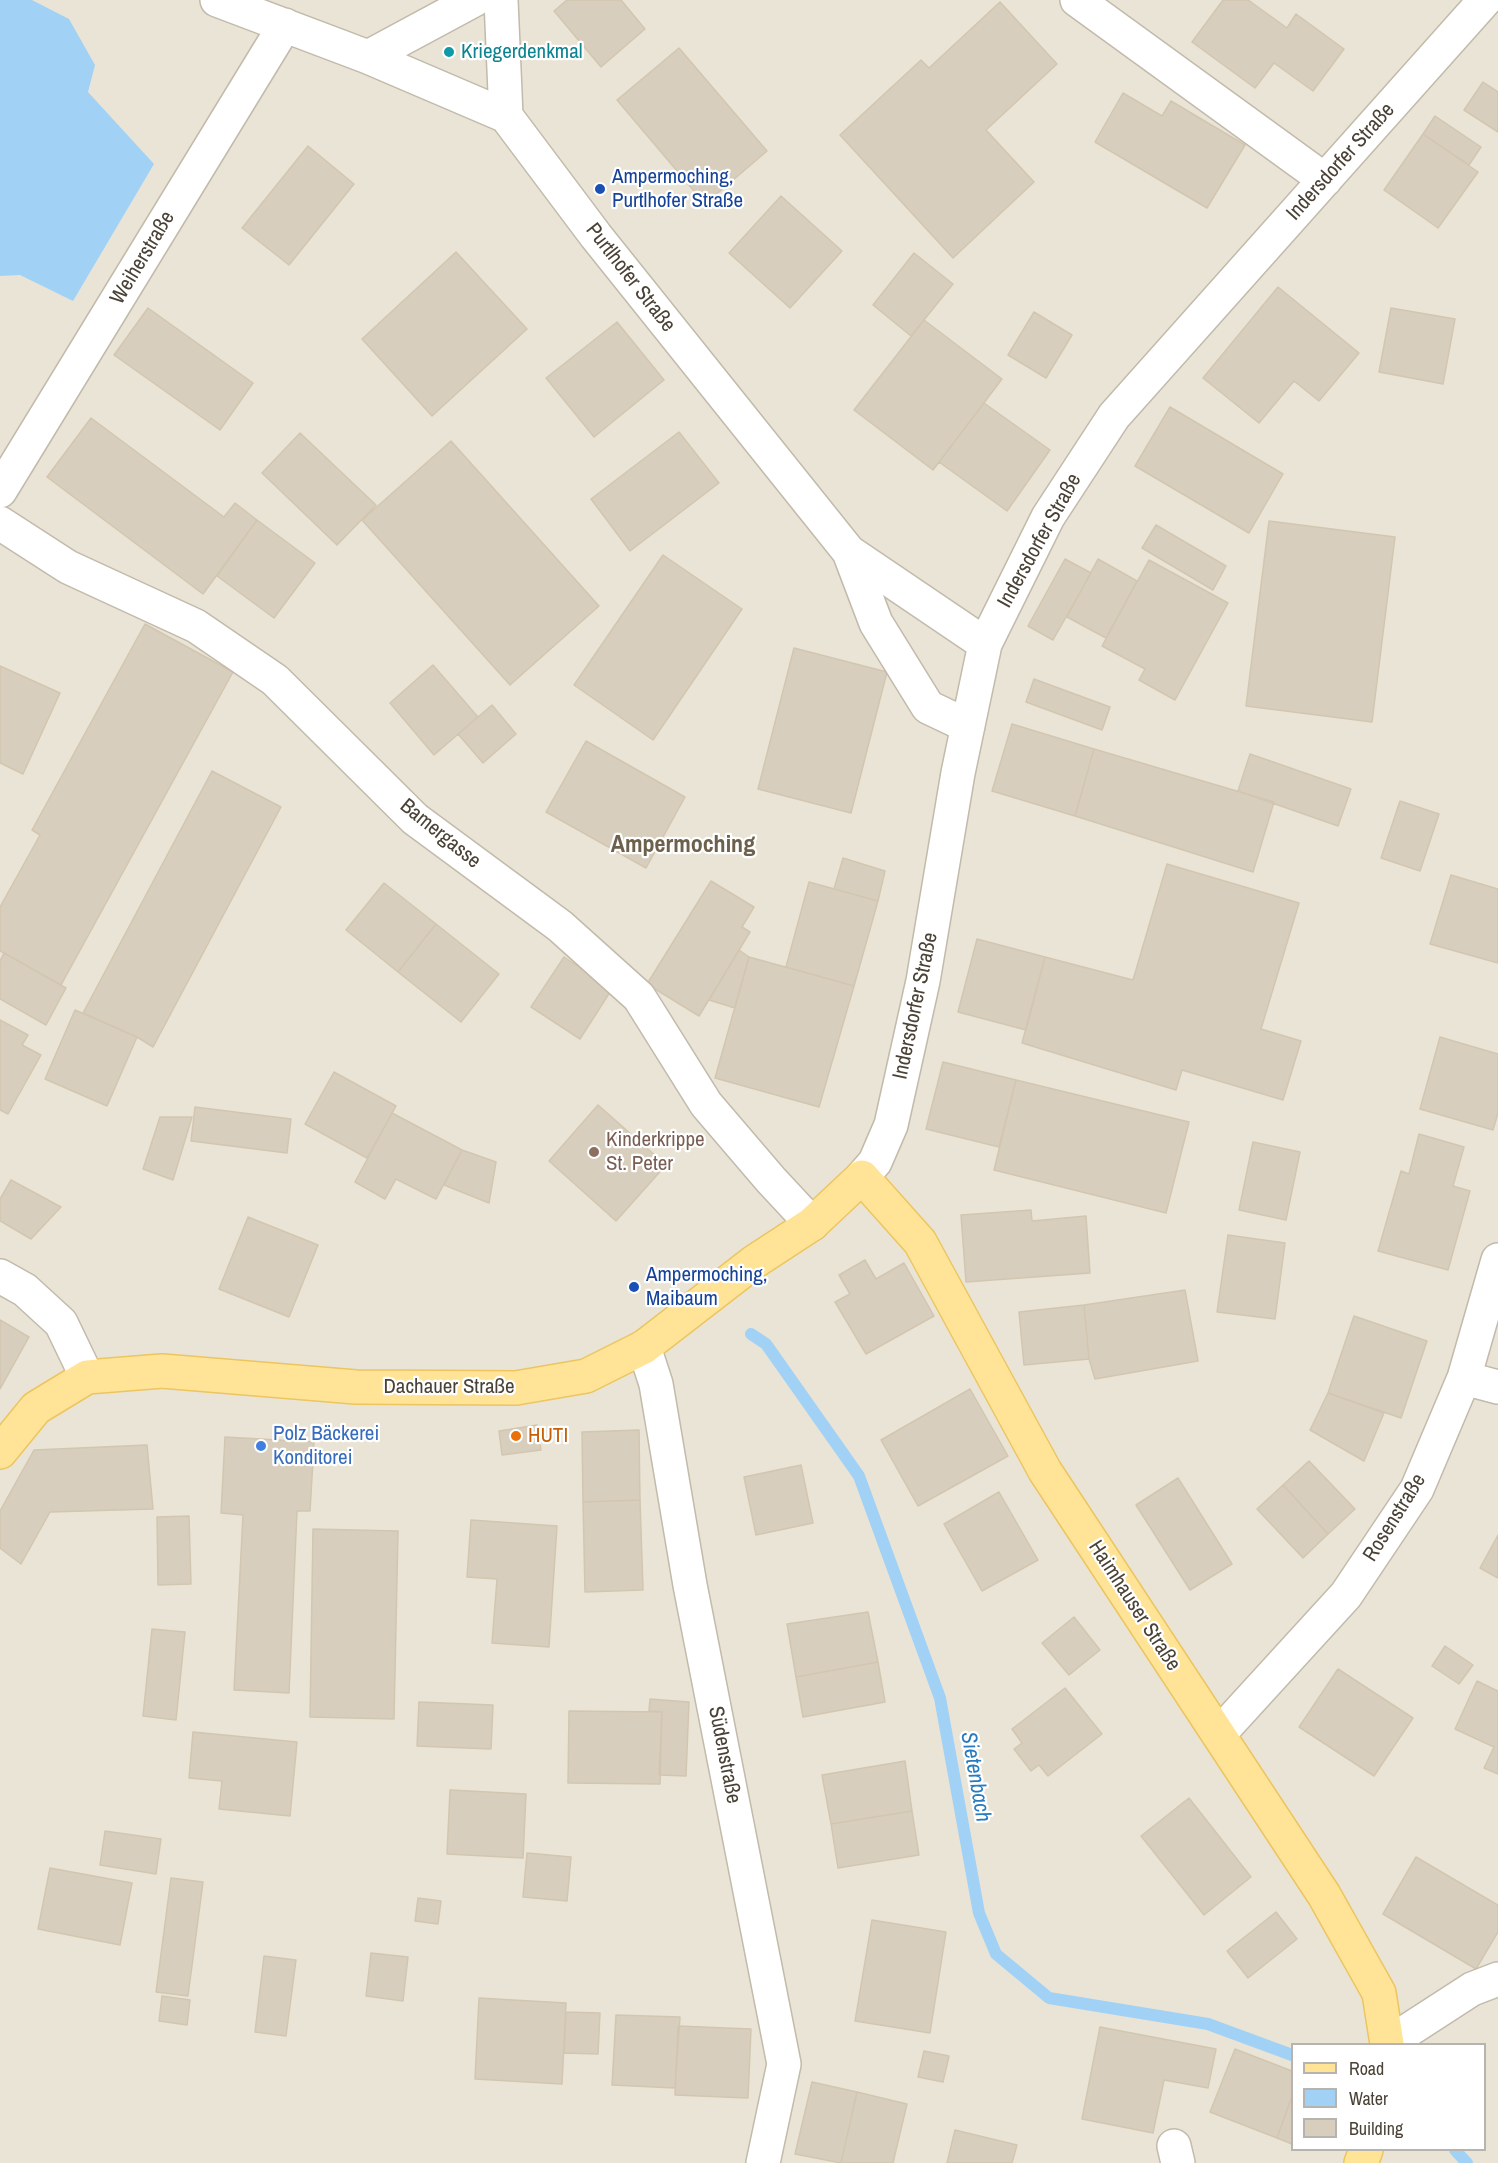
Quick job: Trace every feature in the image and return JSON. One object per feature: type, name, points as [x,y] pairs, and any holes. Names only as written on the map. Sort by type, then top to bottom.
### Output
[{"type":"main road","name":"Dachauer Straße","points":[[0,1452],[36,1408],[87,1377],[162,1371],[356,1387],[516,1388],[586,1376],[644,1347],[754,1262],[812,1224],[862,1177]]},
{"type":"main road","name":"Haimhauser Straße","points":[[862,1177],[920,1242],[1045,1471],[1324,1894],[1379,1993],[1387,2043]]},
{"type":"street","name":"Purtlhofer Straße","points":[[218,0],[368,57],[506,116],[596,236],[849,552],[985,644]]},
{"type":"street","points":[[368,57],[474,0]]},
{"type":"street","points":[[501,0],[506,116]]},
{"type":"street","points":[[1077,0],[1325,180]]},
{"type":"street","name":"Indersdorfer Straße","points":[[862,1177],[875,1162],[891,1125],[923,981],[968,726],[985,644],[1048,517],[1114,416],[1485,0]]},
{"type":"street","name":"Weiherstraße","points":[[0,491],[285,25]]},
{"type":"street","name":"Bamergasse","points":[[0,524],[68,567],[196,627],[275,680],[415,819],[560,926],[639,997],[706,1104],[812,1224]]},
{"type":"street","points":[[849,552],[876,623],[928,707],[968,726]]},
{"type":"street","name":"Rosenstraße","points":[[1219,1734],[1346,1595],[1417,1489],[1464,1378],[1498,1260]]},
{"type":"street","points":[[0,1276],[25,1290],[62,1323],[87,1377]]},
{"type":"street","name":"Südenstraße","points":[[644,1347],[656,1384],[690,1585],[784,2064],[763,2163]]},
{"type":"street","points":[[1464,1378],[1498,1387]]},
{"type":"street","points":[[1389,2043],[1472,1989],[1498,1979]]},
{"type":"shaded area","points":[[0,0],[1498,0],[1498,2163],[0,2163]]},
{"type":"water","points":[[0,0],[32,0],[69,19],[95,65],[88,92],[154,164],[73,301],[20,275],[0,276]]},
{"type":"building","points":[[567,0],[621,0],[645,29],[601,67],[554,11]]},
{"type":"building","points":[[1223,0],[1248,0],[1287,28],[1296,14],[1344,49],[1313,91],[1274,63],[1255,88],[1192,42]]},
{"type":"building","points":[[1000,2],[1057,64],[986,130],[1034,182],[953,258],[840,135],[921,60],[929,68]]},
{"type":"building","points":[[679,48],[767,151],[705,204],[617,100]]},
{"type":"building","points":[[1483,82],[1498,92],[1498,132],[1464,110]]},
{"type":"building","points":[[1123,93],[1162,116],[1171,101],[1245,145],[1207,208],[1095,142]]},
{"type":"building","points":[[1435,116],[1481,147],[1469,165],[1423,134]]},
{"type":"building","points":[[1423,134],[1478,172],[1438,228],[1384,190]]},
{"type":"building","points":[[308,146],[354,184],[289,265],[242,228]]},
{"type":"building","points":[[781,196],[842,251],[790,308],[729,253]]},
{"type":"building","points":[[456,252],[527,329],[432,416],[362,339]]},
{"type":"building","points":[[914,253],[953,284],[911,336],[873,305]]},
{"type":"building","points":[[1278,287],[1359,353],[1319,401],[1294,381],[1259,423],[1203,378]]},
{"type":"building","points":[[148,308],[253,383],[220,430],[114,355]]},
{"type":"building","points":[[1391,308],[1455,319],[1443,384],[1379,372]]},
{"type":"building","points":[[1034,312],[1072,335],[1046,378],[1008,355]]},
{"type":"building","points":[[924,320],[1002,379],[933,470],[854,410]]},
{"type":"building","points":[[617,322],[664,380],[594,437],[546,378]]},
{"type":"building","points":[[984,403],[1050,450],[1007,511],[939,462]]},
{"type":"building","points":[[1170,407],[1283,474],[1249,533],[1135,466]]},
{"type":"building","points":[[91,418],[224,517],[235,503],[257,520],[203,594],[47,477]]},
{"type":"building","points":[[679,432],[719,483],[630,551],[591,499]]},
{"type":"building","points":[[300,433],[376,505],[337,545],[262,473]]},
{"type":"building","points":[[451,441],[599,606],[510,685],[362,520]]},
{"type":"building","points":[[257,520],[315,563],[274,618],[217,576]]},
{"type":"building","points":[[1269,521],[1395,537],[1372,722],[1246,706]]},
{"type":"building","points":[[1156,525],[1226,566],[1213,590],[1142,548]]},
{"type":"building","points":[[663,555],[742,609],[653,740],[574,685]]},
{"type":"building","points":[[1065,559],[1091,573],[1053,640],[1028,626]]},
{"type":"building","points":[[1098,559],[1137,581],[1106,638],[1067,617]]},
{"type":"building","points":[[1149,560],[1228,603],[1175,700],[1139,680],[1145,669],[1102,646]]},
{"type":"building","points":[[145,624],[233,672],[61,985],[0,951],[0,907],[40,835],[32,830]]},
{"type":"building","points":[[794,648],[887,672],[851,813],[758,789]]},
{"type":"building","points":[[433,665],[478,717],[434,755],[390,703]]},
{"type":"building","points":[[0,666],[60,693],[23,774],[0,763]]},
{"type":"building","points":[[1034,679],[1110,707],[1102,730],[1026,702]]},
{"type":"building","points":[[492,705],[516,734],[483,763],[458,734]]},
{"type":"building","points":[[1012,724],[1094,749],[1075,816],[992,791]]},
{"type":"building","points":[[586,741],[685,797],[646,868],[546,812]]},
{"type":"building","points":[[1094,749],[1274,802],[1253,872],[1075,816]]},
{"type":"building","points":[[1250,754],[1351,789],[1338,826],[1238,791]]},
{"type":"building","points":[[212,771],[281,807],[153,1047],[137,1037],[83,1013]]},
{"type":"building","points":[[1400,801],[1439,814],[1420,871],[1381,858]]},
{"type":"building","points":[[843,858],[885,871],[878,901],[834,889]]},
{"type":"building","points":[[1167,864],[1299,903],[1261,1029],[1301,1041],[1283,1100],[1182,1070],[1176,1090],[1022,1043],[1045,957],[1133,980]]},
{"type":"building","points":[[1451,875],[1498,889],[1498,963],[1430,944]]},
{"type":"building","points":[[711,881],[754,907],[742,927],[750,932],[699,1016],[647,984]]},
{"type":"building","points":[[809,882],[878,901],[854,986],[786,967]]},
{"type":"building","points":[[384,883],[436,924],[398,972],[346,930]]},
{"type":"building","points":[[436,924],[499,974],[461,1022],[398,972]]},
{"type":"building","points":[[977,939],[1045,957],[1026,1030],[958,1012]]},
{"type":"building","points":[[739,950],[749,957],[735,1008],[709,1000]]},
{"type":"building","points":[[4,953],[66,988],[46,1025],[0,999],[0,961]]},
{"type":"building","points":[[564,957],[612,989],[580,1039],[531,1007]]},
{"type":"building","points":[[749,957],[854,986],[819,1107],[715,1078]]},
{"type":"building","points":[[75,1010],[137,1037],[107,1106],[45,1079]]},
{"type":"building","points":[[0,1020],[28,1035],[22,1045],[41,1055],[8,1114],[0,1110]]},
{"type":"building","points":[[1440,1037],[1498,1054],[1498,1113],[1493,1130],[1420,1109]]},
{"type":"building","points":[[943,1062],[1016,1080],[999,1147],[926,1129]]},
{"type":"building","points":[[334,1072],[396,1106],[367,1158],[305,1124]]},
{"type":"building","points":[[1016,1080],[1189,1122],[1166,1213],[994,1170]]},
{"type":"building","points":[[598,1105],[666,1165],[616,1221],[549,1161]]},
{"type":"building","points":[[195,1107],[291,1119],[287,1153],[191,1141]]},
{"type":"building","points":[[392,1113],[462,1150],[436,1199],[396,1179],[385,1199],[355,1182]]},
{"type":"building","points":[[160,1117],[192,1117],[173,1180],[143,1169]]},
{"type":"building","points":[[1419,1134],[1464,1147],[1453,1186],[1470,1191],[1448,1270],[1378,1251],[1401,1171],[1409,1174]]},
{"type":"building","points":[[1253,1142],[1300,1152],[1286,1220],[1239,1210]]},
{"type":"building","points":[[462,1150],[496,1162],[489,1203],[444,1185]]},
{"type":"building","points":[[11,1180],[61,1207],[31,1239],[0,1221],[0,1199]]},
{"type":"building","points":[[1031,1210],[1032,1221],[1086,1216],[1090,1273],[966,1282],[961,1215]]},
{"type":"building","points":[[248,1217],[318,1245],[289,1317],[219,1289]]},
{"type":"building","points":[[1228,1235],[1285,1243],[1275,1319],[1217,1312]]},
{"type":"building","points":[[865,1260],[876,1279],[904,1263],[934,1316],[866,1354],[835,1302],[850,1294],[839,1275]]},
{"type":"building","points":[[1185,1290],[1198,1361],[1095,1379],[1089,1359],[1084,1305]]},
{"type":"building","points":[[1084,1305],[1089,1359],[1024,1365],[1019,1312]]},
{"type":"building","points":[[1354,1316],[1427,1341],[1401,1418],[1328,1393]]},
{"type":"building","points":[[0,1320],[29,1337],[0,1389]]},
{"type":"building","points":[[970,1389],[1008,1456],[918,1506],[881,1440]]},
{"type":"building","points":[[1328,1393],[1384,1413],[1364,1461],[1310,1430]]},
{"type":"building","points":[[537,1425],[541,1450],[502,1455],[499,1431]]},
{"type":"building","points":[[639,1430],[640,1500],[583,1502],[582,1432]]},
{"type":"building","points":[[225,1437],[314,1442],[310,1511],[297,1511],[289,1693],[234,1690],[243,1515],[221,1513]]},
{"type":"building","points":[[147,1445],[153,1509],[50,1512],[21,1564],[0,1548],[0,1511],[34,1450]]},
{"type":"building","points":[[1309,1461],[1355,1509],[1328,1534],[1283,1485]]},
{"type":"building","points":[[801,1465],[813,1523],[756,1535],[744,1477]]},
{"type":"building","points":[[1178,1478],[1232,1564],[1190,1590],[1136,1505]]},
{"type":"building","points":[[1283,1485],[1328,1534],[1303,1558],[1257,1509]]},
{"type":"building","points":[[999,1492],[1038,1560],[982,1591],[944,1524]]},
{"type":"building","points":[[640,1500],[643,1590],[585,1592],[583,1502]]},
{"type":"building","points":[[189,1516],[191,1584],[158,1585],[157,1517]]},
{"type":"building","points":[[471,1520],[557,1526],[549,1647],[492,1643],[497,1579],[467,1577]]},
{"type":"building","points":[[313,1529],[398,1531],[394,1719],[310,1717]]},
{"type":"building","points":[[1498,1535],[1498,1578],[1480,1568]]},
{"type":"building","points":[[868,1612],[878,1662],[796,1677],[787,1624]]},
{"type":"building","points":[[1074,1617],[1100,1650],[1069,1675],[1042,1643]]},
{"type":"building","points":[[152,1629],[185,1632],[176,1720],[143,1716]]},
{"type":"building","points":[[1445,1646],[1473,1665],[1459,1684],[1432,1666]]},
{"type":"building","points":[[878,1662],[885,1702],[803,1717],[796,1677]]},
{"type":"building","points":[[1338,1669],[1413,1718],[1374,1776],[1299,1727]]},
{"type":"building","points":[[1477,1681],[1498,1691],[1498,1774],[1484,1768],[1494,1747],[1455,1729]]},
{"type":"building","points":[[1065,1688],[1102,1734],[1048,1776],[1039,1765],[1031,1771],[1014,1749],[1022,1743],[1012,1729]]},
{"type":"building","points":[[650,1699],[689,1702],[686,1776],[659,1775],[662,1712],[649,1711]]},
{"type":"building","points":[[419,1702],[493,1705],[491,1749],[417,1746]]},
{"type":"building","points":[[569,1711],[662,1712],[660,1784],[568,1783]]},
{"type":"building","points":[[193,1732],[297,1742],[290,1816],[219,1809],[222,1781],[189,1778]]},
{"type":"building","points":[[905,1761],[912,1811],[831,1824],[822,1775]]},
{"type":"building","points":[[450,1790],[526,1794],[523,1858],[447,1854]]},
{"type":"building","points":[[1189,1798],[1251,1877],[1204,1915],[1141,1836]]},
{"type":"building","points":[[912,1811],[919,1855],[838,1868],[831,1824]]},
{"type":"building","points":[[105,1831],[161,1839],[156,1874],[100,1865]]},
{"type":"building","points":[[527,1853],[571,1857],[567,1901],[523,1897]]},
{"type":"building","points":[[1416,1857],[1498,1905],[1498,1932],[1476,1969],[1383,1914]]},
{"type":"building","points":[[50,1868],[132,1883],[120,1945],[38,1929]]},
{"type":"building","points":[[171,1878],[203,1882],[188,1996],[156,1992]]},
{"type":"building","points":[[418,1898],[441,1901],[438,1924],[415,1921]]},
{"type":"building","points":[[1276,1912],[1297,1939],[1248,1978],[1227,1951]]},
{"type":"building","points":[[872,1920],[946,1932],[930,2033],[855,2021]]},
{"type":"building","points":[[371,1953],[408,1957],[403,2001],[366,1996]]},
{"type":"building","points":[[264,1956],[296,1960],[286,2036],[255,2032]]},
{"type":"building","points":[[162,1996],[190,2000],[187,2025],[159,2021]]},
{"type":"building","points":[[479,1998],[566,2003],[562,2084],[475,2079]]},
{"type":"building","points":[[566,2012],[600,2013],[598,2054],[564,2053]]},
{"type":"building","points":[[616,2015],[680,2017],[675,2088],[612,2085]]},
{"type":"building","points":[[678,2026],[751,2029],[748,2098],[675,2095]]},
{"type":"building","points":[[1100,2027],[1216,2049],[1208,2088],[1164,2080],[1153,2133],[1082,2119]]},
{"type":"building","points":[[1235,2049],[1291,2071],[1291,2099],[1277,2138],[1210,2112]]},
{"type":"building","points":[[924,2051],[949,2056],[943,2082],[918,2077]]},
{"type":"building","points":[[812,2082],[857,2092],[841,2163],[795,2154]]},
{"type":"building","points":[[857,2092],[907,2104],[893,2163],[841,2163]]},
{"type":"building","points":[[1291,2099],[1291,2144],[1277,2138]]},
{"type":"building","points":[[955,2130],[1017,2145],[1012,2163],[947,2163]]},
{"type":"waterway","name":"Sietenbach","points":[[751,1334],[766,1344],[859,1476],[940,1698],[979,1913],[996,1954],[1049,1998],[1208,2024],[1291,2055]]},
{"type":"waterway","name":"Sietenbach","points":[[1456,2151],[1467,2163]]},
{"type":"place","name":"Kriegerdenkmal","points":[[449,52]]},
{"type":"place","name":"Ampermoching, Purtlhofer Straße","points":[[600,189]]},
{"type":"place","name":"Kinderkrippe St. Peter","points":[[594,1152]]},
{"type":"place","name":"Ampermoching, Maibaum","points":[[634,1287]]},
{"type":"place","name":"HUTI","points":[[516,1436]]},
{"type":"place","name":"Polz Bäckerei Konditorei","points":[[261,1446]]},
{"type":"district","name":"Ampermoching","points":[[683,846]]}]
